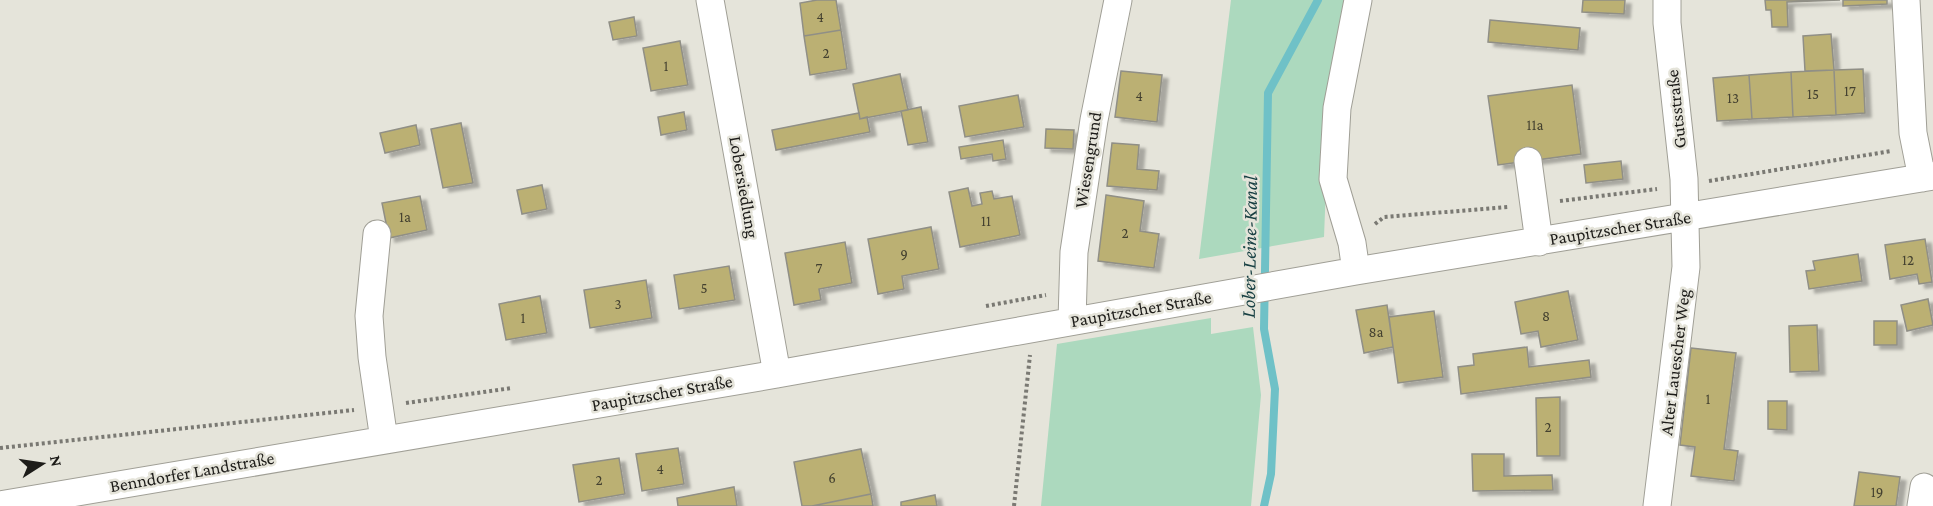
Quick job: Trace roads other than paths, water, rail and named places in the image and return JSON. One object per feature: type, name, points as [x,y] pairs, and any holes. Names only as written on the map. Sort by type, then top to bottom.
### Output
[{"type":"street","name":"Lobersiedlung","points":[[710,0],[777,374]]},
{"type":"street","name":"Wiesengrund","points":[[1072,321],[1074,252],[1094,120],[1118,0]]},
{"type":"street","points":[[1356,271],[1352,243],[1333,179],[1337,108],[1358,0]]},
{"type":"street","name":"Gutsstraße","points":[[1667,0],[1667,23],[1684,185],[1685,217]]},
{"type":"street","points":[[1906,0],[1913,133],[1928,177]]},
{"type":"street","points":[[1528,161],[1539,242]]},
{"type":"street","name":"Paupitzscher Straße","points":[[384,440],[777,374],[1326,276],[1928,177]]},
{"type":"street","name":"Alter Lauescher Weg","points":[[1657,506],[1686,267],[1685,217]]},
{"type":"street","points":[[377,234],[369,316],[372,357],[381,406],[384,440]]},
{"type":"street","name":"Benndorfer Landstraße","points":[[0,504],[384,440]]},
{"type":"waterway","name":"Lober-Leine-Kanal","points":[[1264,506],[1271,474],[1275,389],[1264,329],[1268,93],[1318,0]]}]
